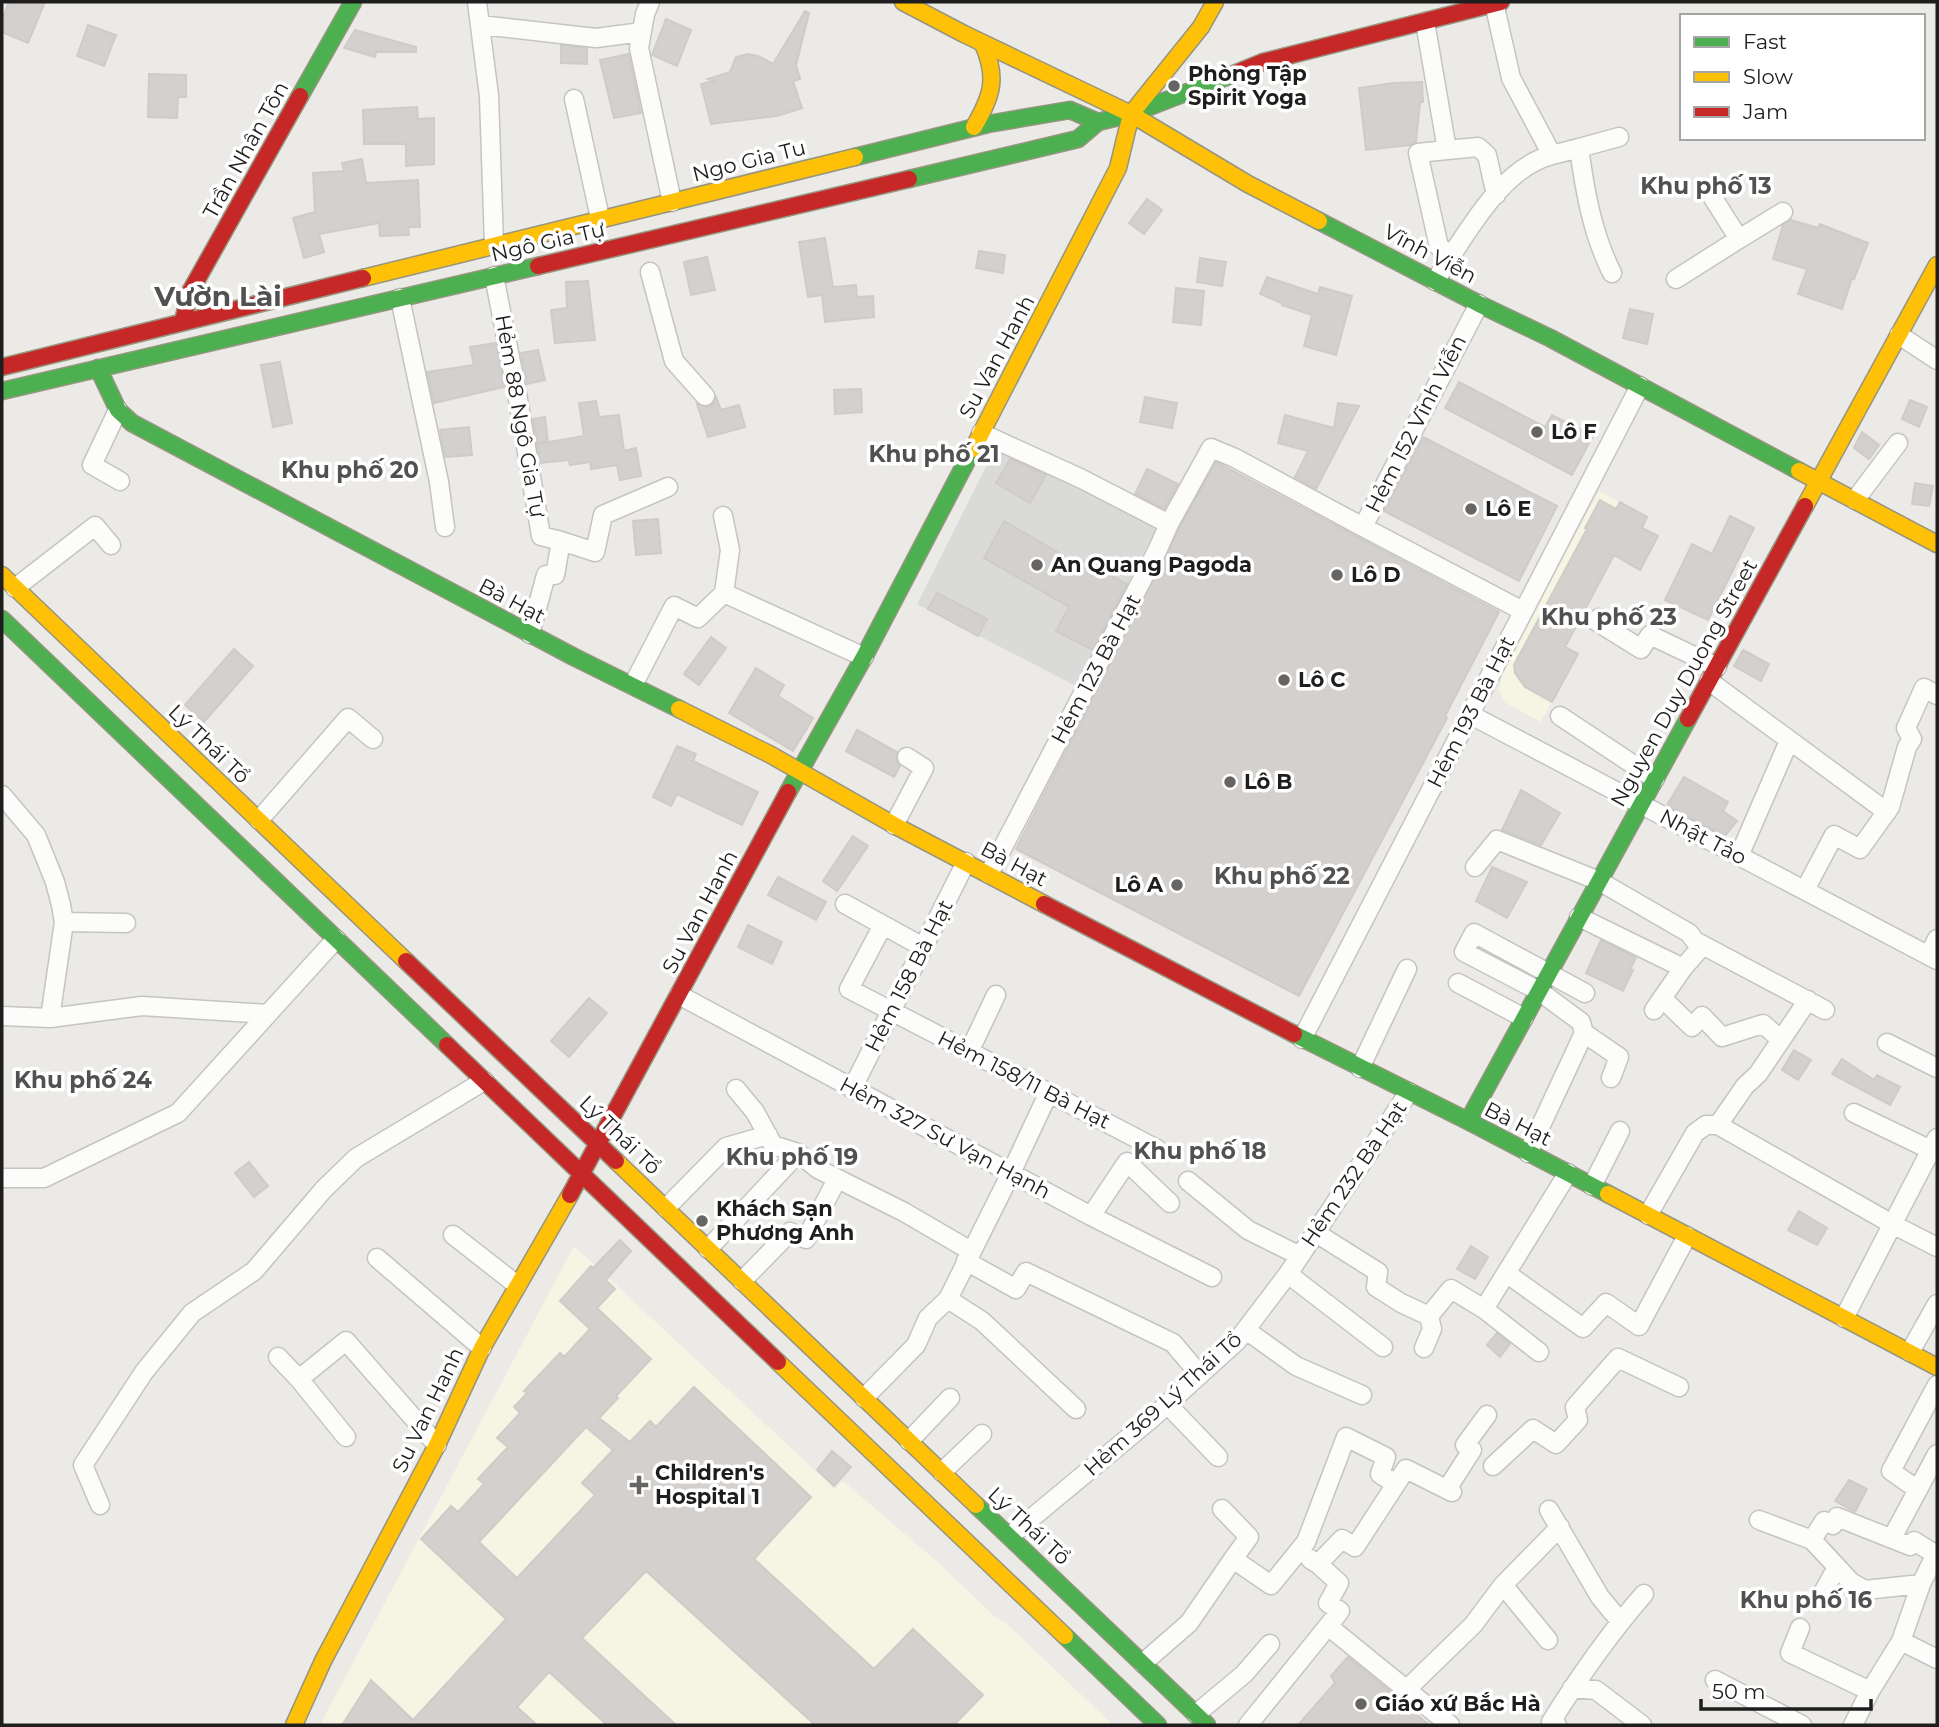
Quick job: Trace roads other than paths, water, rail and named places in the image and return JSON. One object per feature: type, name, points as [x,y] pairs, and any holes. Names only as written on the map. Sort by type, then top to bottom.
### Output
[{"type":"street","name":"Trần Nhân Tôn","points":[[183,321],[190,292],[353,2]]},
{"type":"street","points":[[477,2],[489,96],[494,245]]},
{"type":"street","points":[[650,2],[639,48],[672,202]]},
{"type":"street","name":"Vĩnh Viễn","points":[[903,2],[983,44],[1131,114],[1248,184],[1550,338],[1937,544]]},
{"type":"street","points":[[1131,114],[1201,27],[1215,2]]},
{"type":"street","points":[[1098,122],[1131,114],[1263,62],[1497,3],[1511,78],[1552,155]]},
{"type":"street","points":[[1425,22],[1447,150]]},
{"type":"street","points":[[481,25],[596,38],[642,32]]},
{"type":"street","points":[[974,127],[988,103],[995,79],[983,44]]},
{"type":"street","points":[[574,99],[600,218]]},
{"type":"street","name":"Ngo Gia Tu","points":[[2,368],[974,127],[1070,110],[1098,122]]},
{"type":"street","name":"Su Van Hanh","points":[[294,1725],[349,1609],[437,1445],[482,1348],[582,1175],[597,1142],[864,657],[981,433],[1118,168],[1131,114]]},
{"type":"street","name":"Ngô Gia Tự","points":[[2,391],[1078,139],[1098,122]]},
{"type":"street","points":[[1435,281],[1475,220],[1506,184],[1538,158],[1619,137]]},
{"type":"street","points":[[1452,256],[1439,247],[1418,153],[1478,147],[1487,155],[1496,195]]},
{"type":"street","points":[[1579,148],[1587,203],[1600,250],[1612,273]]},
{"type":"street","points":[[1708,190],[1740,239]]},
{"type":"street","points":[[1676,279],[1783,212]]},
{"type":"street","name":"Nguyen Duy Duong Street","points":[[1468,1121],[1937,265]]},
{"type":"street","points":[[650,272],[674,361],[705,396]]},
{"type":"street","name":"Hẻm 88 Ngô Gia Tự","points":[[494,276],[541,536],[561,541]]},
{"type":"street","points":[[400,298],[439,482],[445,527]]},
{"type":"street","name":"Hẻm 152 Vĩnh Viễn","points":[[1235,458],[1363,527],[1479,304]]},
{"type":"street","points":[[1899,335],[1937,360]]},
{"type":"street","name":"Bà Hạt","points":[[98,368],[118,410],[132,423],[530,634],[800,772],[894,825],[1302,1039],[1468,1121],[1937,1367]]},
{"type":"street","name":"Hẻm 193 Bà Hạt","points":[[1302,1039],[1640,386]]},
{"type":"street","points":[[118,410],[92,465],[120,481]]},
{"type":"street","points":[[981,433],[1082,479],[1169,524]]},
{"type":"street","points":[[1855,500],[1898,443]]},
{"type":"street","name":"Hẻm 123 Bà Hạt","points":[[989,874],[1169,524],[1211,449],[1235,458]]},
{"type":"street","points":[[530,634],[546,575],[555,575],[561,541],[596,552],[603,514],[668,487]]},
{"type":"street","points":[[633,685],[674,606],[698,618],[724,593],[730,550],[723,516]]},
{"type":"street","points":[[8,581],[95,526],[111,545]]},
{"type":"street","points":[[1363,527],[1523,611]]},
{"type":"street","name":"Lý Thái Tổ","points":[[8,581],[1010,1536],[1139,1679],[1158,1725]]},
{"type":"street","points":[[724,593],[864,657]]},
{"type":"street","points":[[1599,618],[1596,621],[1641,649],[1650,635],[1713,674],[1789,741],[1887,812]]},
{"type":"street","name":"Lý Thái Tổ","points":[[2,619],[582,1175],[1139,1679],[1202,1720]]},
{"type":"street","points":[[1804,890],[1834,835],[1860,849],[1887,812],[1912,740],[1906,728],[1924,688],[1937,695]]},
{"type":"street","name":"Nhật Tảo","points":[[1469,714],[1804,890],[1934,951]]},
{"type":"street","points":[[1560,716],[1655,779]]},
{"type":"street","points":[[259,820],[348,718],[373,739]]},
{"type":"street","points":[[1739,856],[1789,741]]},
{"type":"street","points":[[894,825],[924,768],[907,757]]},
{"type":"street","points":[[2,795],[36,835],[55,882],[64,922],[50,1018]]},
{"type":"street","points":[[1475,867],[1497,840],[1599,881],[1689,933],[1695,941],[1825,1010]]},
{"type":"street","name":"Hẻm 158 Bà Hạt","points":[[852,1089],[966,862]]},
{"type":"street","points":[[845,904],[923,947]]},
{"type":"street","points":[[1580,917],[1683,968]]},
{"type":"street","points":[[64,922],[127,923]]},
{"type":"street","name":"Hẻm 158/11 Bà Hạt","points":[[883,925],[849,989],[1157,1149]]},
{"type":"street","points":[[1528,1153],[1584,1033],[1581,1021],[1539,991],[1464,952],[1474,933],[1585,993]]},
{"type":"street","points":[[2,1178],[44,1178],[178,1112],[336,939]]},
{"type":"street","points":[[1703,945],[1658,1004],[1692,1027],[1702,1016],[1722,1037],[1763,1024],[1781,1040]]},
{"type":"street","points":[[1360,1068],[1407,969]]},
{"type":"street","points":[[1458,983],[1524,1018]]},
{"type":"street","name":"Hẻm 327 Sư Vạn Hạnh","points":[[679,995],[1091,1216],[1212,1277]]},
{"type":"street","points":[[969,1052],[996,995]]},
{"type":"street","points":[[1718,1125],[1745,1086],[1758,1074],[1808,1000]]},
{"type":"street","points":[[2,1016],[50,1018],[142,1006],[268,1014]]},
{"type":"street","points":[[1584,1033],[1619,1057],[1611,1078]]},
{"type":"street","points":[[1887,1043],[1937,1068]]},
{"type":"street","points":[[100,1505],[83,1465],[144,1372],[192,1312],[254,1271],[324,1189],[356,1158],[484,1081]]},
{"type":"street","points":[[736,1089],[755,1112],[773,1145],[797,1153],[818,1169],[904,1212],[1016,1289],[1026,1272],[1173,1343],[1199,1375]]},
{"type":"street","points":[[864,1398],[916,1345],[928,1318],[948,1300],[1049,1092]]},
{"type":"street","name":"Hẻm 232 Bà Hạt","points":[[1300,1256],[1409,1092]]},
{"type":"street","points":[[1844,1318],[1935,1147],[1854,1113]]},
{"type":"street","points":[[1648,1215],[1695,1133],[1706,1125],[1718,1125],[1937,1247]]},
{"type":"street","points":[[1592,1186],[1620,1131]]},
{"type":"street","points":[[666,1209],[726,1147],[768,1135]]},
{"type":"street","points":[[708,1249],[797,1153]]},
{"type":"street","points":[[1091,1216],[1127,1162],[1170,1203]]},
{"type":"street","points":[[1484,1309],[1568,1173]]},
{"type":"street","points":[[742,1281],[790,1232],[806,1239],[837,1179]]},
{"type":"street","points":[[1188,1181],[1248,1230],[1300,1256]]},
{"type":"street","points":[[1315,1233],[1378,1272],[1376,1287],[1429,1316]]},
{"type":"street","points":[[453,1235],[517,1285]]},
{"type":"street","points":[[1506,1273],[1584,1328],[1606,1303],[1639,1326],[1687,1236]]},
{"type":"street","name":"Hẻm 369 Lý Thái Tổ","points":[[1010,1536],[1167,1404],[1237,1341],[1300,1256]]},
{"type":"street","points":[[377,1258],[482,1348]]},
{"type":"street","points":[[1288,1274],[1383,1347]]},
{"type":"street","points":[[1429,1316],[1451,1289],[1484,1309],[1539,1352]]},
{"type":"street","points":[[948,1300],[982,1321],[1076,1409]]},
{"type":"street","points":[[1910,1353],[1937,1304]]},
{"type":"street","points":[[1424,1348],[1432,1329],[1429,1316]]},
{"type":"street","points":[[1246,1330],[1296,1366],[1362,1395]]},
{"type":"street","points":[[299,1379],[346,1341],[437,1445]]},
{"type":"street","points":[[278,1357],[346,1437]]},
{"type":"street","points":[[1493,1466],[1533,1429],[1556,1444],[1578,1420],[1575,1407],[1618,1358],[1679,1387]]},
{"type":"street","points":[[1918,1490],[1891,1471],[1937,1385]]},
{"type":"street","points":[[909,1441],[950,1398]]},
{"type":"street","points":[[1167,1404],[1218,1457]]},
{"type":"street","points":[[1318,1564],[1342,1539],[1356,1547],[1406,1469],[1450,1491],[1468,1448],[1487,1415]]},
{"type":"street","points":[[942,1472],[982,1434]]},
{"type":"street","points":[[1233,1559],[1271,1585],[1306,1542],[1346,1437],[1386,1457],[1380,1474],[1396,1484]]},
{"type":"street","points":[[1892,1538],[1937,1454]]},
{"type":"street","points":[[1139,1679],[1189,1623],[1248,1538],[1222,1509]]},
{"type":"street","points":[[1549,1510],[1600,1597],[1620,1621]]},
{"type":"street","points":[[1812,1540],[1824,1521],[1833,1525],[1837,1517],[1909,1546],[1914,1541],[1936,1553],[1921,1584],[1900,1641],[1853,1725]]},
{"type":"street","points":[[1759,1520],[1812,1540],[1851,1581],[1865,1590],[1921,1584]]},
{"type":"street","points":[[1406,1690],[1473,1625],[1503,1585],[1560,1527]]},
{"type":"street","points":[[1248,1725],[1340,1611],[1328,1602],[1339,1583],[1299,1551]]},
{"type":"street","points":[[1821,1596],[1837,1567]]},
{"type":"street","points":[[1503,1585],[1548,1640]]},
{"type":"street","points":[[1552,1724],[1572,1688],[1620,1621],[1644,1594]]},
{"type":"street","points":[[1328,1626],[1446,1724]]},
{"type":"street","points":[[1800,1628],[1790,1653],[1870,1691]]},
{"type":"street","points":[[1900,1641],[1937,1659]]},
{"type":"street","points":[[1202,1720],[1270,1644]]},
{"type":"street","points":[[1714,1679],[1802,1725]]},
{"type":"street","points":[[1572,1688],[1596,1690],[1642,1725]]},
{"type":"place","name":"Phòng Tập Spirit Yoga","points":[[1174,86]]},
{"type":"place","name":"Lô F","points":[[1537,432]]},
{"type":"place","name":"Lô E","points":[[1471,509]]},
{"type":"place","name":"An Quang Pagoda","points":[[1037,565]]},
{"type":"place","name":"Lô D","points":[[1337,575]]},
{"type":"place","name":"Lô C","points":[[1284,680]]},
{"type":"place","name":"Lô B","points":[[1230,782]]},
{"type":"place","name":"Lô A","points":[[1177,885]]},
{"type":"place","name":"Khách Sạn Phương Anh","points":[[702,1221]]},
{"type":"place","name":"Children's Hospital 1","points":[[639,1485]]},
{"type":"place","name":"Giáo xứ Bắc Hà","points":[[1361,1704]]},
{"type":"district","name":"Khu phố 13","points":[[1706,186]]},
{"type":"district","name":"Vườn Lài","points":[[218,296]]},
{"type":"district","name":"Khu phố 21","points":[[934,454]]},
{"type":"district","name":"Khu phố 20","points":[[350,470]]},
{"type":"district","name":"Khu phố 23","points":[[1609,617]]},
{"type":"district","name":"Khu phố 22","points":[[1282,876]]},
{"type":"district","name":"Khu phố 24","points":[[83,1080]]},
{"type":"district","name":"Khu phố 18","points":[[1200,1151]]},
{"type":"district","name":"Khu phố 19","points":[[792,1157]]},
{"type":"district","name":"Khu phố 16","points":[[1806,1600]]}]
